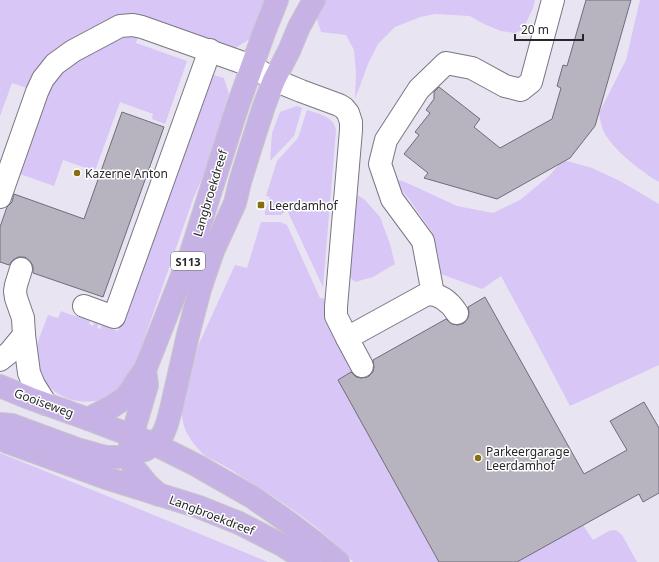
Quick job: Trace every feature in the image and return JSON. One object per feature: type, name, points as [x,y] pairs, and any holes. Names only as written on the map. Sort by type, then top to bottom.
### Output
[{"type":"main road","name":"Langbroekdreef","points":[[277,0],[252,66],[191,253],[145,370],[148,385],[131,446],[133,467],[148,485],[159,495],[239,523],[282,545],[309,562]]},
{"type":"main road","name":"Langbroekdreef","points":[[314,0],[299,27],[274,80],[264,106],[240,182],[235,203],[213,251],[200,289],[171,409],[181,443],[196,465],[252,497],[313,541],[338,562]]},
{"type":"main road","name":"S113","points":[[88,419],[125,398],[145,370]]},
{"type":"main road","name":"Gooiseweg","points":[[0,386],[28,398],[88,419],[131,446]]},
{"type":"main road","name":"S113","points":[[0,424],[12,425],[77,449],[102,456],[121,457],[131,446],[145,450],[154,444],[163,434],[171,409]]},
{"type":"main road","points":[[0,433],[7,442],[106,478],[159,495]]},
{"type":"main road","points":[[154,444],[196,465]]},
{"type":"street","points":[[433,294],[424,241],[392,199],[380,164],[386,140],[419,89],[446,62],[472,68],[505,86],[521,90],[531,82],[553,0]]},
{"type":"street","points":[[0,197],[43,79],[55,64],[63,58],[120,26],[133,25],[210,50],[252,66],[274,80],[339,104],[348,113],[351,122],[351,130],[336,316],[362,366]]},
{"type":"street","points":[[84,306],[114,317],[210,50]]},
{"type":"street","points":[[13,275],[16,298],[23,318],[30,373],[34,385],[46,404]]},
{"type":"street","points":[[347,338],[427,294],[433,294],[447,300],[457,313]]},
{"type":"street","points":[[0,360],[10,352],[24,335]]},
{"type":"shaded area","points":[[0,0],[270,0],[251,38],[234,49],[142,16],[27,88],[12,83],[0,116]]},
{"type":"shaded area","points":[[311,0],[535,0],[533,8],[523,29],[515,33],[501,31],[470,16],[435,14],[420,17],[395,27],[378,44],[368,64],[355,99],[356,72],[354,50],[346,35],[321,32]]},
{"type":"shaded area","points":[[640,0],[659,0],[659,182],[620,153],[608,139],[603,130],[599,113],[626,60]]},
{"type":"shaded area","points":[[124,35],[138,36],[136,43],[187,61],[165,124],[152,119],[153,114],[120,102],[95,171],[63,160],[54,186],[20,174],[47,96],[54,81],[69,66]]},
{"type":"shaded area","points":[[210,74],[224,78],[229,94],[223,112],[229,114],[193,199],[133,371],[120,388],[105,398],[90,402],[69,399],[54,391],[48,385],[39,370],[37,362],[36,353],[38,343],[48,315],[58,318],[61,311],[90,321],[89,324],[93,326],[94,323],[99,324],[97,328],[100,329],[102,325],[118,331]]},
{"type":"shaded area","points":[[297,106],[302,108],[294,136],[270,161],[272,133],[280,112]]},
{"type":"shaded area","points":[[307,110],[325,116],[332,122],[336,130],[323,287],[287,210],[281,215],[265,215],[270,197],[266,196],[277,161],[298,138]]},
{"type":"shaded area","points":[[563,160],[592,168],[620,181],[659,204],[659,365],[570,406],[501,276],[482,289],[441,274],[438,254],[432,232],[395,179],[405,182],[457,206],[493,213],[520,200],[549,176]]},
{"type":"shaded area","points":[[348,190],[364,199],[380,217],[390,244],[395,264],[373,277],[355,282],[348,275]]},
{"type":"shaded area","points":[[261,222],[280,222],[287,225],[320,298],[328,299],[328,324],[352,372],[338,380],[439,562],[353,562],[328,537],[300,515],[234,471],[203,454],[195,445],[185,429],[182,411],[198,346],[235,265],[247,268]]},
{"type":"shaded area","points":[[0,453],[122,502],[268,562],[0,562]]},
{"type":"shaded area","points":[[583,525],[593,540],[609,531],[617,531],[622,535],[637,562],[517,562]]},
{"type":"building","points":[[586,0],[631,0],[595,126],[570,158],[497,199],[424,178],[428,173],[404,154],[419,135],[415,132],[430,113],[426,110],[434,99],[434,92],[439,87],[480,119],[474,127],[500,148],[552,119],[561,88],[557,86],[563,65],[567,66]]},
{"type":"building","points":[[122,112],[164,127],[103,297],[33,273],[33,266],[25,257],[18,257],[9,265],[0,262],[0,227],[7,207],[12,202],[14,194],[84,219]]},
{"type":"building","name":"Parkeergarage Leerdamhof","points":[[485,297],[584,474],[627,450],[610,421],[644,402],[659,428],[659,493],[643,502],[639,494],[517,562],[439,562],[338,380],[351,372],[356,377],[368,377],[373,372],[373,360],[446,319],[452,324],[458,325],[464,323],[468,318],[468,307]]},
{"type":"place","name":"Kazerne Anton","points":[[77,173]]},
{"type":"place","name":"Leerdamhof","points":[[261,205]]},
{"type":"place","name":"Parkeergarage Leerdamhof","points":[[478,458]]}]
